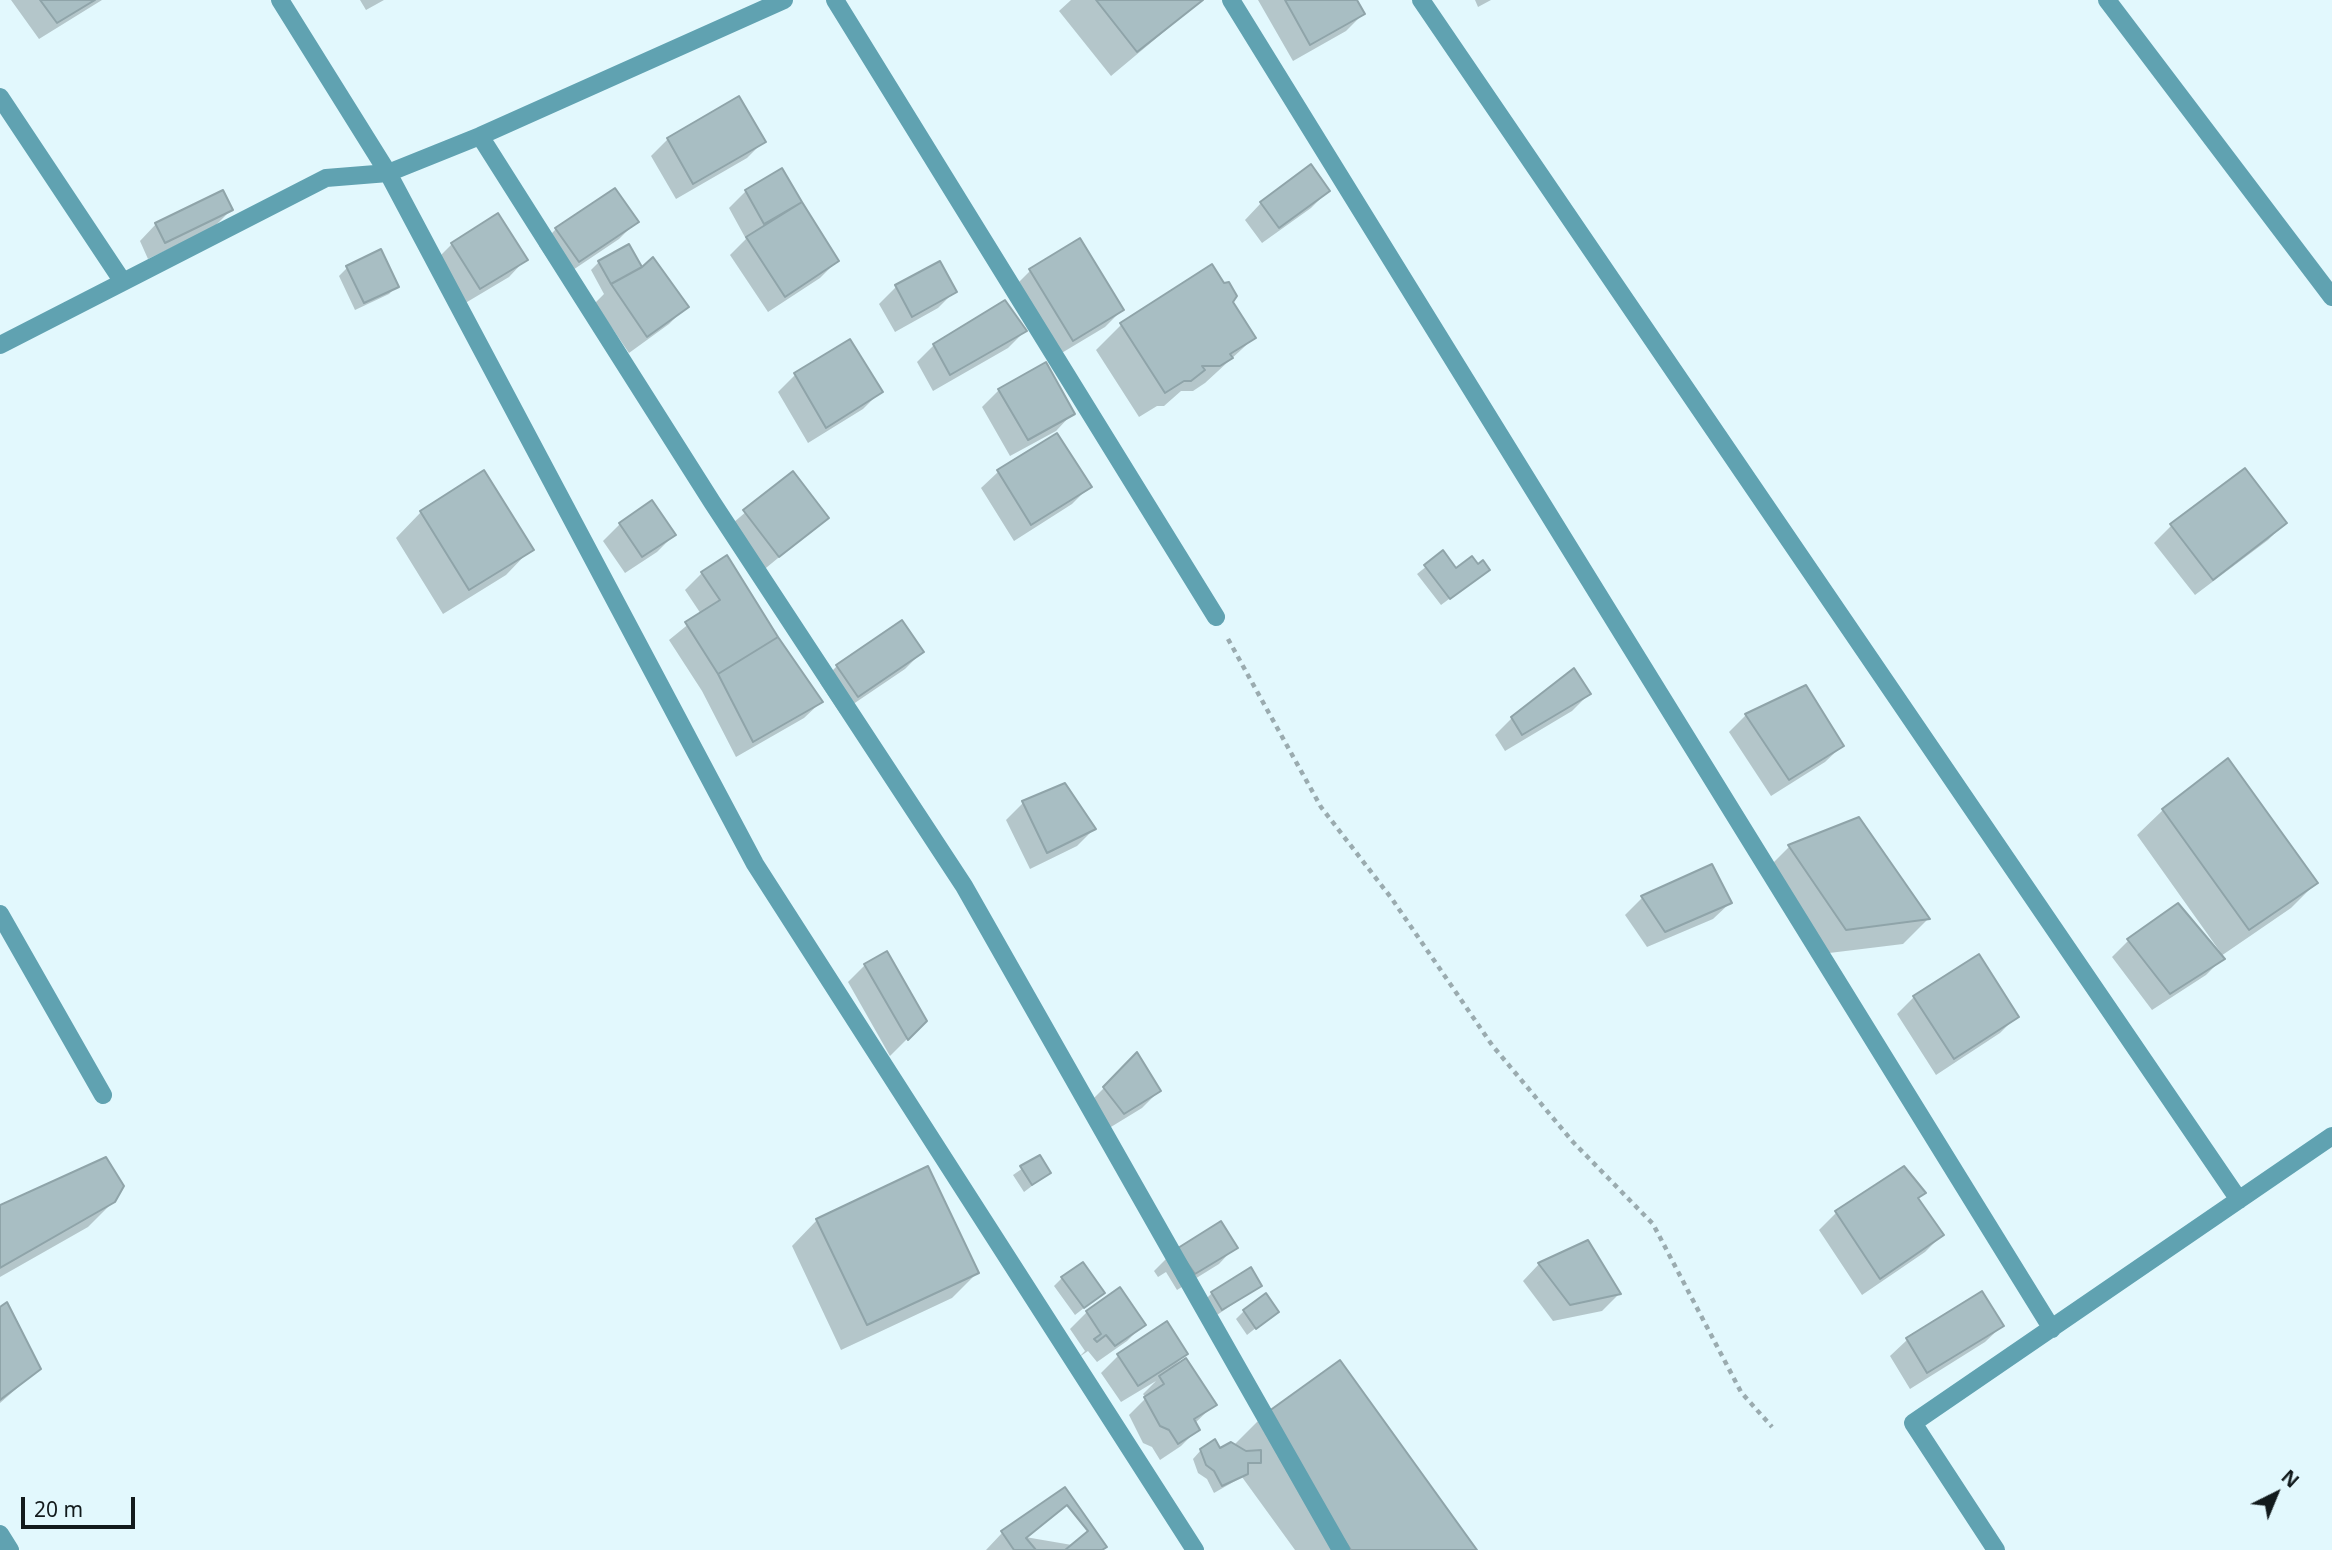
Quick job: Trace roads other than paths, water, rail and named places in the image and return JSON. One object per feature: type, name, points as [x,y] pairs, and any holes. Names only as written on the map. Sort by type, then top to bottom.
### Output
[{"type":"street","points":[[280,0],[388,173],[755,864],[1195,1550]]},
{"type":"street","points":[[0,345],[326,178],[388,173],[481,136],[784,0]]},
{"type":"street","points":[[835,0],[1216,617]]},
{"type":"street","points":[[1231,0],[2052,1329]]},
{"type":"street","points":[[1421,0],[2239,1200]]},
{"type":"street","points":[[2107,0],[2332,297]]},
{"type":"street","points":[[0,97],[123,282]]},
{"type":"street","points":[[481,136],[712,502],[964,886],[1341,1550]]},
{"type":"street","points":[[0,914],[103,1095]]},
{"type":"street","points":[[1996,1550],[1913,1423],[2332,1136]]},
{"type":"street","points":[[0,1534],[10,1550]]}]
